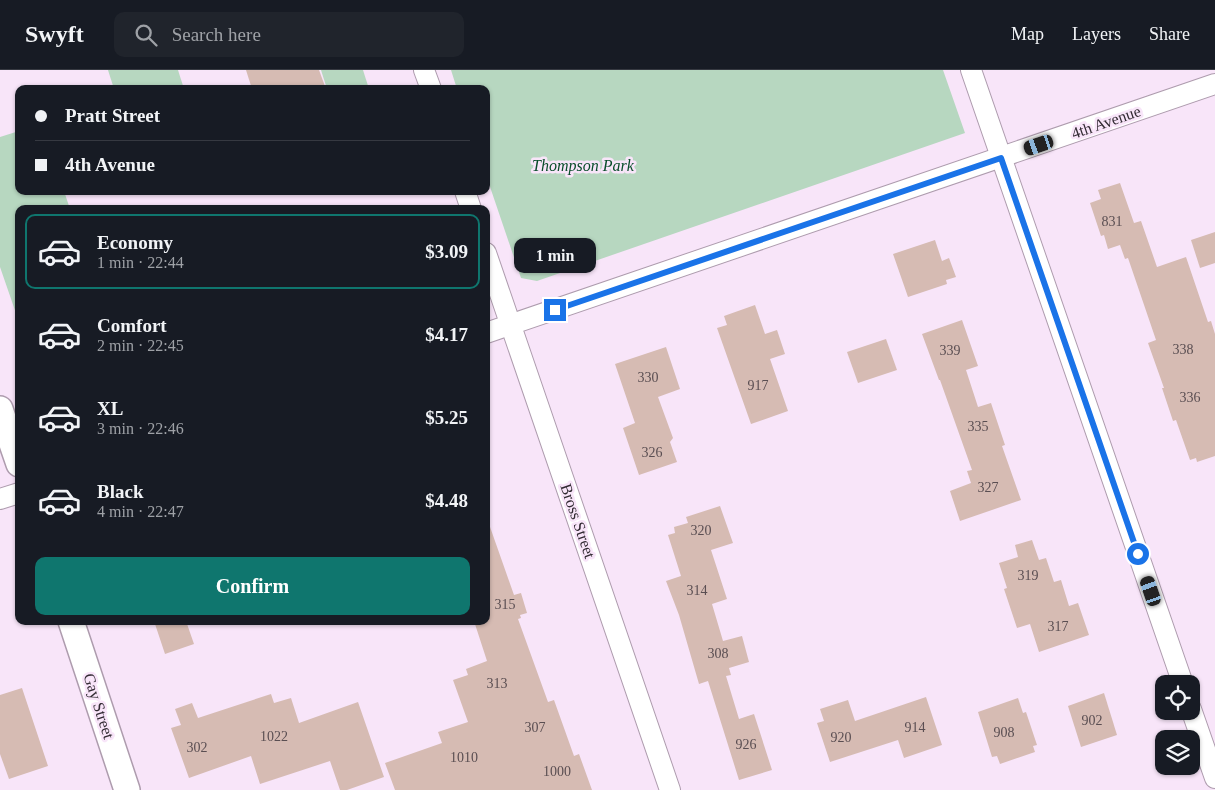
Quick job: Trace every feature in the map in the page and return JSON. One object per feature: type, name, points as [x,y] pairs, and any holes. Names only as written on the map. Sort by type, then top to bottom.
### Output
[{"type":"street","points":[[424,70],[430,85]]},
{"type":"street","points":[[971,70],[1179,675]]},
{"type":"street","name":"4th Avenue","points":[[490,333],[1215,84]]},
{"type":"street","name":"Bross Street","points":[[490,265],[670,790]]},
{"type":"street","points":[[0,409],[15,452]]},
{"type":"street","points":[[0,499],[15,494]]},
{"type":"street","name":"Gay Street","points":[[72,625],[127,790]]},
{"type":"street","points":[[1195,720],[1215,778]]},
{"type":"green space","points":[[108,70],[178,70],[183,85],[113,85]]},
{"type":"green space","points":[[321,70],[363,70],[368,85],[326,85]]},
{"type":"green space","name":"Thompson Park","points":[[451,70],[943,70],[965,133],[537,281],[521,278],[490,187],[490,85],[456,85]]},
{"type":"green space","points":[[15,132],[15,195],[65,195],[69,205],[15,205],[15,310],[0,267],[0,137]]},
{"type":"building","points":[[246,70],[319,70],[325,85],[251,85]]},
{"type":"building","points":[[1120,183],[1134,223],[1141,221],[1157,267],[1186,257],[1208,322],[1211,321],[1215,334],[1215,456],[1197,462],[1196,458],[1190,460],[1176,420],[1173,421],[1162,388],[1164,388],[1148,343],[1156,340],[1128,258],[1125,259],[1120,245],[1108,249],[1104,235],[1101,236],[1090,203],[1101,199],[1098,190]]},
{"type":"building","points":[[1215,232],[1215,263],[1200,268],[1191,240]]},
{"type":"building","points":[[935,240],[942,261],[949,258],[956,277],[946,280],[947,284],[908,297],[893,254]]},
{"type":"building","points":[[755,305],[765,334],[777,330],[785,354],[770,359],[788,411],[751,424],[717,328],[727,325],[724,316]]},
{"type":"building","points":[[962,320],[978,366],[966,370],[978,407],[991,403],[1005,445],[1002,446],[1021,500],[960,521],[950,491],[971,483],[967,471],[972,470],[922,334]]},
{"type":"building","points":[[886,339],[897,370],[858,383],[847,352]]},
{"type":"building","points":[[666,347],[680,389],[658,397],[673,438],[670,442],[677,462],[639,475],[623,428],[635,423],[615,364]]},
{"type":"building","points":[[720,506],[733,543],[711,550],[727,599],[712,604],[723,641],[742,636],[749,662],[729,668],[731,675],[726,676],[739,719],[754,714],[772,770],[739,780],[708,681],[699,684],[679,615],[666,581],[681,576],[668,535],[675,533],[674,527],[688,523],[686,517]]},
{"type":"building","points":[[490,527],[514,595],[521,593],[527,613],[520,615],[521,618],[518,619],[548,702],[554,700],[574,756],[579,754],[592,790],[395,790],[385,763],[442,743],[438,732],[468,722],[453,680],[468,675],[466,669],[487,661],[475,625],[490,625]]},
{"type":"building","points":[[1032,540],[1039,560],[1046,558],[1054,582],[1061,580],[1069,606],[1078,603],[1089,635],[1039,652],[1030,624],[1017,628],[1004,589],[1007,588],[999,563],[1018,557],[1015,545]]},
{"type":"building","points":[[155,625],[187,625],[194,644],[165,654]]},
{"type":"building","points":[[22,688],[48,766],[9,779],[0,754],[0,695]]},
{"type":"building","points":[[1104,693],[1117,735],[1081,747],[1068,706]]},
{"type":"building","points":[[271,694],[274,703],[291,698],[299,723],[358,702],[384,777],[347,790],[340,790],[330,761],[260,784],[251,756],[189,778],[171,728],[181,725],[175,709],[192,703],[198,718]]},
{"type":"building","points":[[926,697],[942,745],[904,758],[898,740],[830,762],[817,723],[824,721],[820,709],[848,700],[855,721]]},
{"type":"building","points":[[1018,698],[1023,713],[1026,712],[1037,745],[1033,746],[1035,752],[1000,764],[997,756],[992,757],[978,712]]},
{"type":"route","points":[[555,310],[1001,158],[1138,554]]}]
